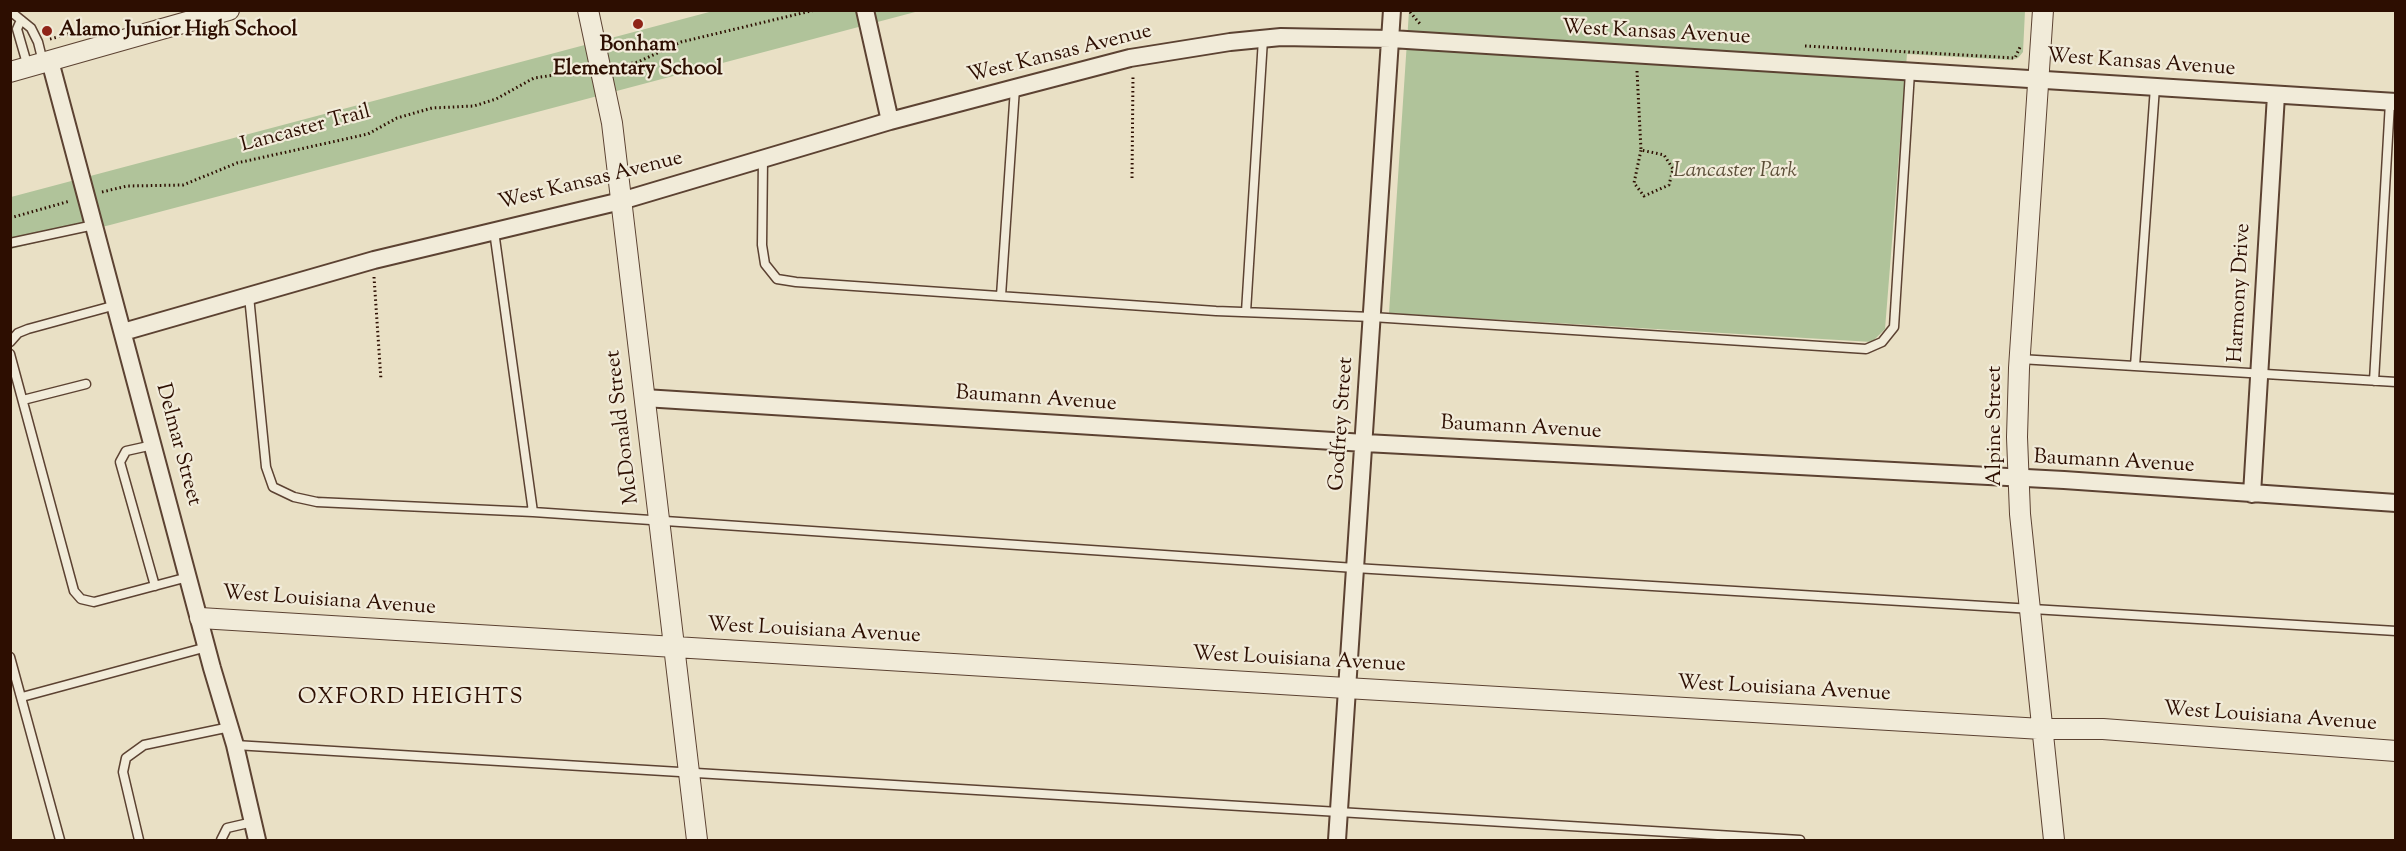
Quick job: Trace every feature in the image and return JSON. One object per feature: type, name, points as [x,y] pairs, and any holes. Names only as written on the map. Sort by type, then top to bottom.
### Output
[{"type":"street","points":[[33,66],[229,10]]},
{"type":"street","name":"McDonald Street","points":[[588,10],[608,99],[698,840]]},
{"type":"street","points":[[865,10],[890,121]]},
{"type":"street","name":"Godfrey Street","points":[[1337,840],[1392,10]]},
{"type":"street","name":"Alpine Street","points":[[2043,10],[2020,359],[2019,480],[2054,840]]},
{"type":"street","name":"West Kansas Avenue","points":[[123,332],[374,260],[621,201],[890,121],[1130,58],[1281,37],[1391,39],[2393,102]]},
{"type":"street","name":"Delmar Street","points":[[33,66],[86,196],[235,745],[257,840]]},
{"type":"street","name":"Harmony Drive","points":[[2252,494],[2276,95]]},
{"type":"street","name":"Baumann Avenue","points":[[644,399],[2396,503]]},
{"type":"street","name":"West Louisiana Avenue","points":[[200,618],[2042,729],[2103,729],[2396,751]]},
{"type":"lane","points":[[10,11],[31,28],[38,42],[33,66]]},
{"type":"lane","points":[[21,20],[17,29],[33,66]]},
{"type":"lane","points":[[1246,312],[1263,39]]},
{"type":"lane","points":[[763,159],[762,245],[765,264],[777,279],[807,283],[1246,312],[1372,317],[1866,349],[1882,342],[1894,327],[1910,72]]},
{"type":"lane","points":[[2135,366],[2155,87]]},
{"type":"lane","points":[[1001,296],[1015,88]]},
{"type":"lane","points":[[2374,381],[2393,102]]},
{"type":"lane","points":[[10,243],[94,225]]},
{"type":"lane","points":[[494,230],[533,512]]},
{"type":"lane","points":[[249,296],[267,467],[273,487],[294,497],[317,502],[533,512],[1355,568],[2396,631]]},
{"type":"lane","points":[[10,342],[18,333],[28,328],[116,305]]},
{"type":"lane","points":[[10,354],[74,591],[81,599],[94,602],[189,577]]},
{"type":"lane","points":[[2020,359],[2396,382]]},
{"type":"lane","points":[[22,400],[86,384]]},
{"type":"lane","points":[[153,445],[126,451],[120,462],[155,586]]},
{"type":"lane","points":[[22,697],[207,647]]},
{"type":"lane","points":[[10,657],[60,840]]},
{"type":"lane","points":[[139,840],[123,772],[126,758],[144,745],[230,727]]},
{"type":"lane","points":[[235,745],[1800,840]]},
{"type":"lane","points":[[221,840],[227,828],[254,822]]},
{"type":"path","name":"Lancaster Trail","points":[[10,218],[127,186],[183,185],[237,163],[368,134],[397,118],[432,108],[474,106],[496,99],[534,78],[638,62],[681,42],[815,10]]},
{"type":"path","points":[[1410,10],[1410,15],[1423,26]]},
{"type":"path","points":[[38,42],[104,25]]},
{"type":"path","points":[[1799,46],[2015,58],[2022,45]]},
{"type":"path","points":[[1130,58],[1135,85],[1132,178]]},
{"type":"path","points":[[1626,71],[1637,71],[1641,150],[1634,183],[1644,196],[1669,185],[1673,169],[1664,155],[1641,150]]},
{"type":"path","points":[[374,260],[381,380]]},
{"type":"green space","points":[[713,11],[919,11],[110,225],[11,249],[11,197]]},
{"type":"green space","name":"Lancaster Park","points":[[1409,11],[2025,11],[2023,52],[2018,58],[2011,60],[1907,54],[1885,329],[1872,342],[1389,313]]},
{"type":"place","name":"Bonham Elementary School","points":[[638,24]]},
{"type":"place","name":"Alamo Junior High School","points":[[47,31]]},
{"type":"district","name":"OXFORD HEIGHTS","points":[[411,699]]}]
